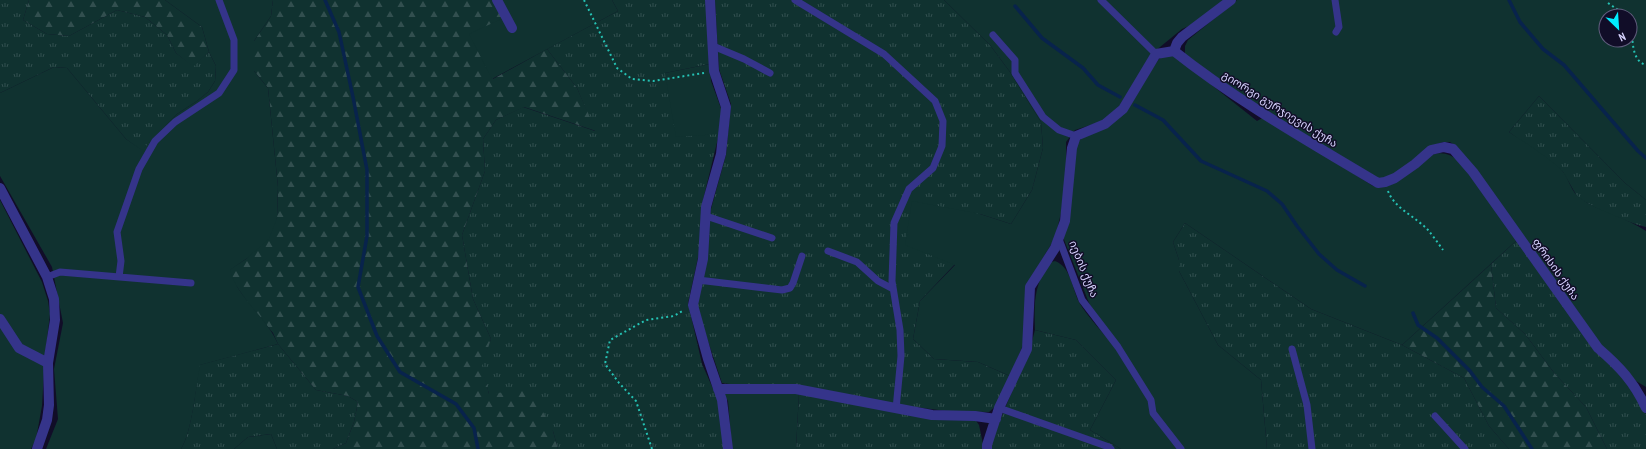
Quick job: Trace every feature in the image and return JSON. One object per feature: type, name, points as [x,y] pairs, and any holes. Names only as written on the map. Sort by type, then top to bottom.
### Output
[{"type":"street","points":[[497,0],[512,28]]},
{"type":"street","points":[[710,0],[714,71],[726,107],[721,154],[706,207],[703,259],[692,305],[708,360],[722,400],[728,449]]},
{"type":"street","points":[[1076,136],[1105,124],[1123,109],[1156,54],[1174,51],[1176,43],[1182,37],[1231,0]]},
{"type":"street","name":"გიორგი გურჯიევის ქუჩა","points":[[1174,51],[1203,74],[1268,116],[1378,183],[1385,182]]},
{"type":"street","name":"იების ქუჩა","points":[[1059,239],[1065,221],[1072,148],[1076,136]]},
{"type":"street","name":"ფრისის ქუჩა","points":[[1385,182],[1395,178],[1415,164],[1431,150],[1444,147],[1453,149],[1473,172],[1598,348],[1620,367],[1642,391],[1646,408]]},
{"type":"street","points":[[0,188],[47,277],[54,299],[55,320],[48,363],[49,405],[47,420],[37,449]]},
{"type":"street","points":[[987,449],[999,408],[1027,349],[1030,286],[1055,248],[1059,239]]},
{"type":"street","points":[[0,319],[19,348],[48,363]]},
{"type":"street","points":[[718,389],[796,389],[932,415],[986,416],[996,419]]},
{"type":"lane","points":[[119,277],[121,261],[117,232],[139,169],[156,141],[175,122],[219,93],[234,70],[234,40],[218,0]]},
{"type":"lane","points":[[795,0],[884,54],[935,101],[943,121],[942,146],[933,168],[909,189],[894,223],[892,281],[900,330],[901,356],[896,409]]},
{"type":"lane","points":[[1101,0],[1156,54]]},
{"type":"lane","points":[[1335,0],[1339,27],[1336,32]]},
{"type":"lane","points":[[993,35],[1015,60],[1015,73],[1043,117],[1059,130],[1076,136]]},
{"type":"lane","points":[[713,46],[744,59],[770,74]]},
{"type":"lane","points":[[706,216],[772,238]]},
{"type":"lane","name":"იების ქუჩა","points":[[1059,239],[1082,300],[1118,347],[1151,400],[1153,413],[1181,449]]},
{"type":"lane","points":[[828,251],[857,262],[878,281],[893,289]]},
{"type":"lane","points":[[698,280],[782,290],[790,288],[793,283],[802,256]]},
{"type":"lane","points":[[47,277],[60,272],[191,283]]},
{"type":"lane","points":[[1292,349],[1307,406],[1312,449]]},
{"type":"lane","points":[[999,408],[1111,449]]},
{"type":"lane","points":[[1435,416],[1465,449]]},
{"type":"path","points":[[584,0],[617,68],[632,79],[654,81],[714,71]]},
{"type":"path","points":[[1608,3],[1615,8]]},
{"type":"path","points":[[1633,48],[1636,56],[1642,64],[1646,65]]},
{"type":"path","points":[[1385,182],[1390,196],[1414,219],[1427,228],[1443,250]]},
{"type":"path","points":[[652,449],[636,401],[619,383],[605,364],[610,340],[646,320],[674,316],[692,305]]},
{"type":"green space","points":[[0,0],[29,0],[23,20],[47,34],[69,36],[117,10],[145,17],[167,35],[176,53],[193,66],[209,52],[216,66],[215,81],[208,92],[177,114],[142,151],[126,139],[67,68],[54,67],[0,93]]},
{"type":"green space","points":[[29,0],[165,0],[202,27],[209,52],[193,67],[176,53],[167,35],[145,17],[117,10],[69,36],[47,34],[23,20]]},
{"type":"green space","points":[[165,0],[273,0],[271,16],[254,41],[254,71],[268,88],[278,187],[277,218],[269,239],[246,259],[230,270],[239,290],[267,325],[278,344],[200,365],[191,421],[181,449],[46,449],[58,419],[54,369],[63,323],[52,267],[0,176],[0,93],[54,67],[67,68],[126,139],[142,150],[177,114],[208,92],[215,81],[216,66],[209,52],[202,27]]},
{"type":"green space","points":[[273,0],[502,0],[510,15],[493,79],[547,49],[577,88],[596,131],[524,107],[496,120],[483,139],[485,171],[462,235],[473,299],[491,339],[482,366],[489,394],[531,389],[553,431],[558,449],[333,449],[346,443],[354,422],[358,402],[348,396],[316,390],[278,344],[273,333],[248,303],[233,281],[229,270],[246,259],[277,218],[278,187],[268,88],[254,71],[254,41],[271,16]]},
{"type":"green space","points":[[502,0],[612,0],[618,11],[492,79],[469,34],[510,15]]},
{"type":"green space","points":[[612,0],[706,0],[710,64],[665,73],[719,134],[703,200],[701,244],[688,303],[702,364],[718,400],[724,449],[558,449],[553,431],[489,394],[481,366],[491,339],[473,299],[462,235],[485,171],[483,139],[496,120],[523,107],[595,131],[577,88],[547,49],[618,11]]},
{"type":"green space","points":[[715,0],[944,0],[990,45],[1010,72],[1041,122],[1043,148],[1032,190],[1011,224],[980,214],[955,264],[920,301],[913,339],[934,359],[978,362],[1010,376],[997,405],[989,412],[947,411],[722,383],[697,308],[711,209],[726,155],[731,104],[719,69]]},
{"type":"green space","points":[[944,0],[1226,0],[1198,22],[1182,29],[1154,52],[1118,108],[1100,122],[1075,130],[1066,142],[1066,173],[1061,213],[1055,238],[1027,284],[1023,345],[1010,376],[978,362],[934,359],[913,339],[920,301],[955,265],[905,245],[912,201],[980,214],[1011,224],[1032,190],[1043,148],[1041,122],[1010,72],[990,45]]},
{"type":"green space","points":[[1237,0],[1646,0],[1646,200],[1625,183],[1539,96],[1509,132],[1538,151],[1559,168],[1564,173],[1577,196],[1596,208],[1630,222],[1646,231],[1646,387],[1636,381],[1600,348],[1457,147],[1450,142],[1443,142],[1429,147],[1393,176],[1382,181],[1282,120],[1233,88],[1185,54],[1185,46],[1188,40]]},
{"type":"green space","points":[[1174,55],[1257,121],[1264,117],[1373,186],[1384,187],[1431,155],[1443,153],[1453,157],[1460,161],[1517,240],[1402,345],[1311,309],[1185,223],[1173,242],[1179,260],[1179,271],[1218,345],[1261,380],[1267,449],[1121,449],[1090,430],[1116,380],[1076,340],[1035,330],[1035,303],[1037,288],[1048,263],[1055,261],[1065,268],[1068,273],[1082,307],[1116,348],[1089,303],[1063,237],[1073,155],[1079,141],[1082,138],[1118,119],[1159,59],[1165,56]]},
{"type":"green space","points":[[710,64],[711,81],[722,111],[719,134],[676,137],[665,73]]},
{"type":"green space","points":[[1539,96],[1625,183],[1646,200],[1646,227],[1605,213],[1578,198],[1563,172],[1509,132]]},
{"type":"green space","points":[[0,200],[42,282],[48,301],[50,314],[45,356],[42,406],[36,439],[31,449],[0,449]]},
{"type":"green space","points":[[1185,223],[1311,309],[1402,345],[1464,378],[1489,426],[1509,449],[1267,449],[1261,380],[1218,345],[1179,271],[1179,260],[1173,242]]},
{"type":"green space","points":[[1517,240],[1636,395],[1646,414],[1646,449],[1607,449],[1586,407],[1555,374],[1525,334],[1496,308],[1491,264]]},
{"type":"green space","points":[[1491,264],[1496,308],[1525,334],[1555,374],[1586,407],[1607,449],[1509,449],[1489,426],[1464,378],[1402,345]]},
{"type":"green space","points":[[1035,330],[1076,340],[1116,380],[1090,430],[1121,449],[990,449],[990,444],[1030,349]]},
{"type":"green space","points":[[278,344],[316,390],[348,396],[358,402],[354,422],[346,443],[333,449],[277,449],[271,434],[248,437],[234,449],[181,449],[191,420],[199,365]]},
{"type":"green space","points":[[723,392],[799,393],[796,449],[732,449],[728,401]]},
{"type":"green space","points":[[799,393],[974,418],[979,425],[984,449],[796,449]]},
{"type":"green space","points":[[271,434],[277,449],[234,449],[248,437]]},
{"type":"waterway","points":[[325,0],[339,32],[367,170],[367,236],[358,287],[377,336],[400,372],[456,404],[474,428],[478,449]]},
{"type":"waterway","points":[[1509,0],[1520,22],[1543,49],[1564,65],[1638,151],[1646,158]]},
{"type":"waterway","points":[[1015,6],[1042,38],[1083,68],[1098,85],[1120,97]]},
{"type":"waterway","points":[[1135,105],[1163,120],[1201,161],[1267,191],[1282,204],[1319,254],[1337,270],[1365,286]]},
{"type":"waterway","points":[[1413,313],[1418,325],[1437,338],[1470,371],[1482,387],[1504,406],[1532,449]]}]
